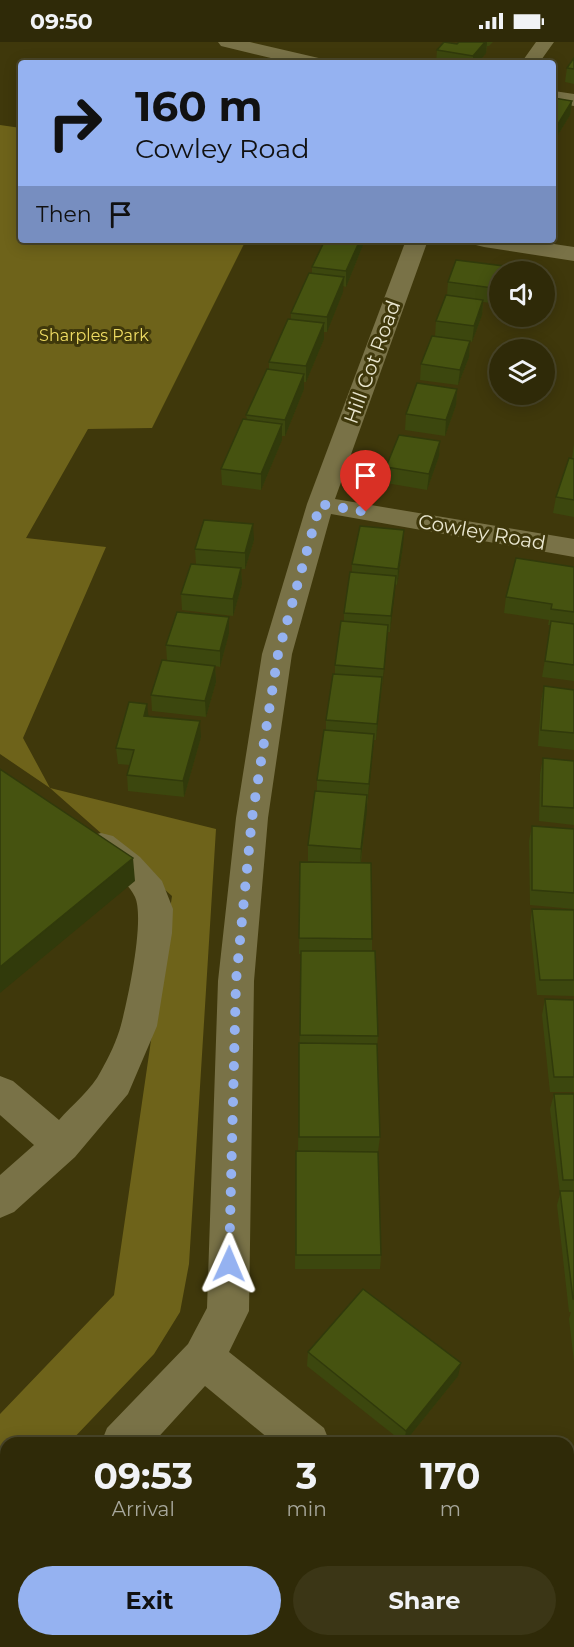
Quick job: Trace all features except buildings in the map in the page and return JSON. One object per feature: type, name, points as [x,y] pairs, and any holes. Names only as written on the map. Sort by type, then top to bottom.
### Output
[{"type":"street","points":[[227,42],[303,60]]},
{"type":"street","points":[[532,60],[545,42]]},
{"type":"street","points":[[556,97],[574,100]]},
{"type":"street","name":"Hill Cot Road","points":[[129,1437],[203,1358],[228,1311],[236,981],[252,818],[278,654],[320,504],[416,243]]},
{"type":"street","points":[[503,243],[574,254]]},
{"type":"street","name":"Cowley Road","points":[[320,504],[574,548]]},
{"type":"street","points":[[0,1200],[62,1146],[115,1083],[139,1026],[155,933],[156,909],[150,890],[128,866],[76,825]]},
{"type":"street","points":[[0,1092],[62,1146]]},
{"type":"street","points":[[203,1358],[301,1437]]},
{"type":"green space","name":"Sharples Park","points":[[0,125],[18,128],[18,243],[244,243],[152,428],[88,429],[26,538],[106,547],[23,738],[50,788],[0,754]]},
{"type":"green space","points":[[50,788],[216,829],[189,1264],[180,1312],[154,1354],[75,1437],[0,1437],[0,1414],[114,1295],[172,896]]},
{"type":"route","points":[[229,1264],[236,981],[252,818],[278,654],[320,504],[366,512]]}]
